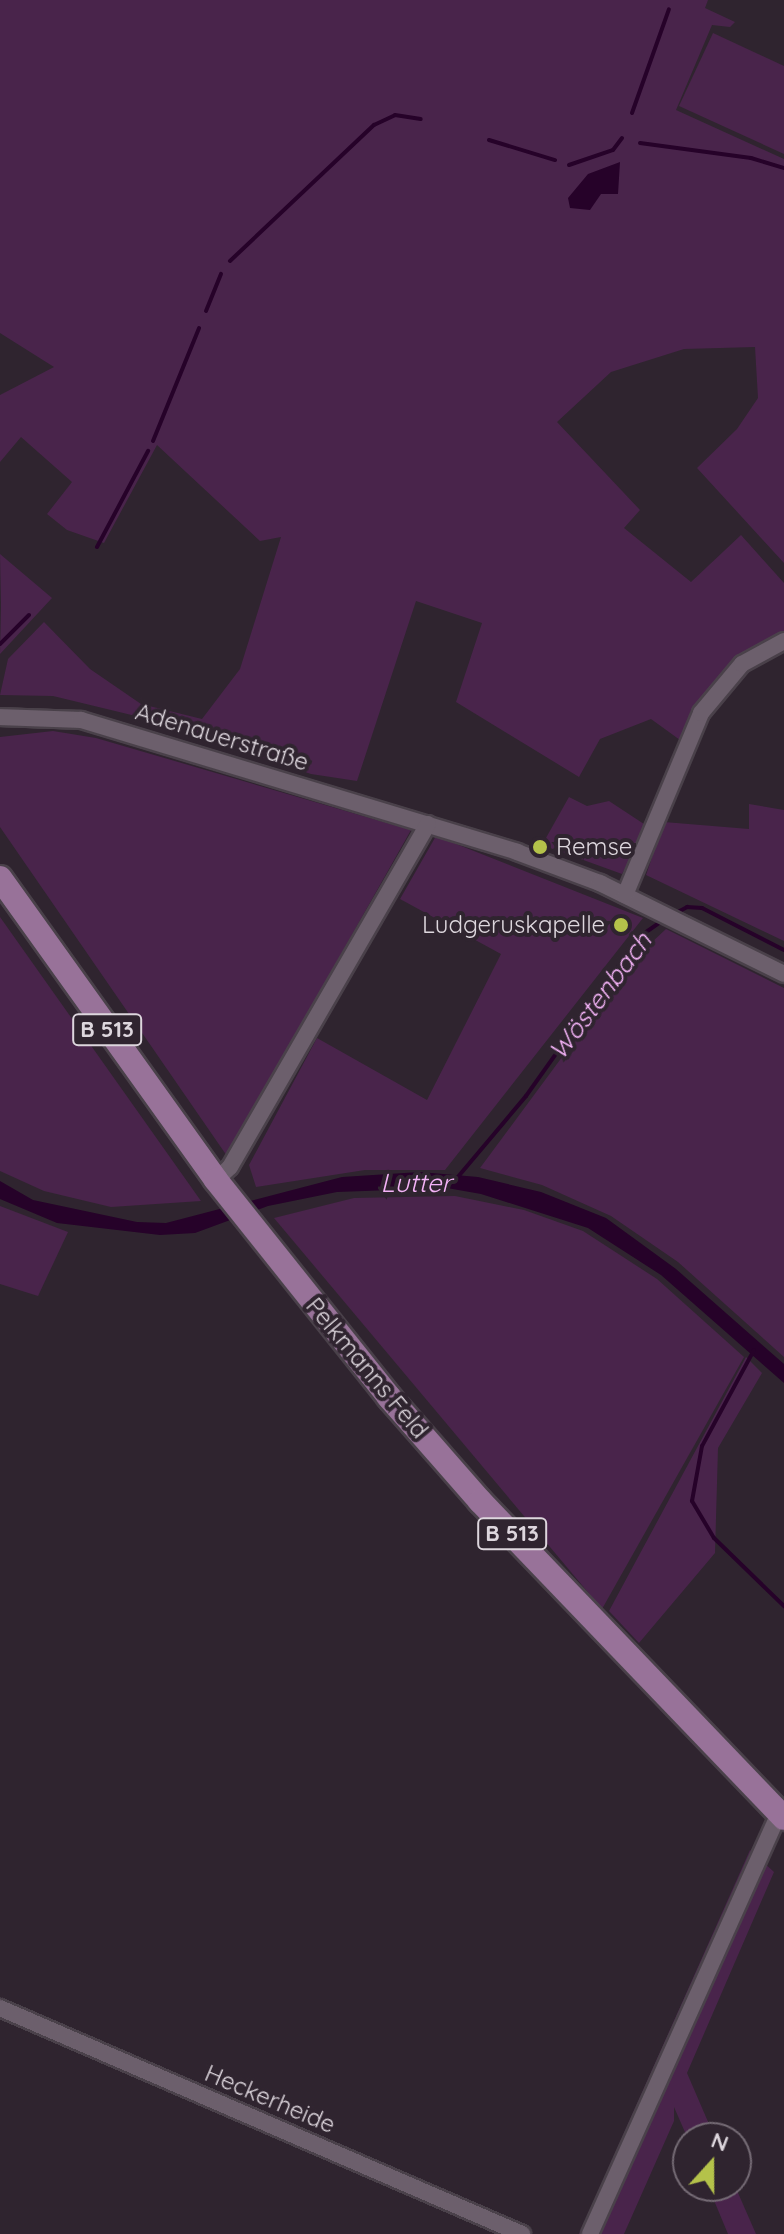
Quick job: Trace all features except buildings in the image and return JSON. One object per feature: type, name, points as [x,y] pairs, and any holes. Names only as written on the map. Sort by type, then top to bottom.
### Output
[{"type":"main road","name":"Pelkmanns Feld","points":[[0,878],[258,1235],[480,1501],[781,1815]]},
{"type":"street","points":[[625,895],[701,713],[742,664],[784,641]]},
{"type":"street","name":"Adenauerstraße","points":[[0,717],[81,720],[536,858],[625,895],[784,974]]},
{"type":"street","points":[[221,1187],[428,824]]},
{"type":"street","points":[[590,2234],[781,1815]]},
{"type":"street","name":"Heckerheide","points":[[0,2008],[522,2234]]},
{"type":"shaded area","points":[[0,0],[708,0],[705,8],[735,22],[730,27],[712,25],[676,110],[784,159],[784,563],[697,468],[737,429],[758,398],[755,347],[684,349],[611,372],[557,422],[640,510],[624,528],[691,582],[741,535],[784,583],[784,632],[737,658],[714,681],[680,740],[651,719],[600,739],[579,777],[456,702],[482,623],[416,601],[357,781],[311,774],[144,718],[53,696],[0,695],[8,659],[44,622],[90,669],[141,704],[202,719],[240,669],[281,537],[260,541],[157,445],[104,543],[67,530],[47,514],[72,482],[21,437],[0,462],[0,395],[54,367],[0,333]]},
{"type":"shaded area","points":[[713,33],[784,66],[784,154],[679,106]]},
{"type":"shaded area","points":[[0,554],[52,598],[0,654],[1,605]]},
{"type":"shaded area","points":[[53,731],[96,738],[411,830],[227,1156],[0,827],[0,737]]},
{"type":"shaded area","points":[[569,797],[587,806],[609,801],[647,826],[622,874],[542,845]]},
{"type":"shaded area","points":[[749,804],[784,810],[784,941],[646,875],[664,822],[749,829]]},
{"type":"shaded area","points":[[436,836],[643,918],[445,1170],[365,1170],[256,1187],[249,1165],[317,1038],[427,1100],[501,954],[400,899]]},
{"type":"shaded area","points":[[0,917],[201,1201],[111,1207],[44,1191],[0,1171]]},
{"type":"shaded area","points":[[666,929],[784,988],[784,1357],[678,1262],[611,1216],[542,1185],[480,1168],[636,957]]},
{"type":"shaded area","points":[[455,1196],[524,1210],[583,1231],[657,1279],[744,1357],[602,1609],[274,1218],[354,1198]]},
{"type":"shaded area","points":[[0,1206],[68,1232],[38,1296],[0,1284]]},
{"type":"shaded area","points":[[746,1357],[762,1373],[718,1448],[715,1553],[639,1643],[609,1611]]},
{"type":"shaded area","points":[[750,1850],[774,1872],[687,2073],[708,2122],[681,2122],[674,2107],[674,2121],[624,2234],[579,2234]]},
{"type":"shaded area","points":[[715,2202],[742,2202],[756,2234],[728,2234]]},
{"type":"water","points":[[620,162],[618,194],[601,194],[590,210],[570,208],[568,198],[588,174]]},
{"type":"water","name":"Lutter","points":[[420,1172],[478,1177],[541,1192],[606,1218],[676,1269],[784,1364],[784,1383],[661,1275],[588,1228],[481,1194],[447,1188],[337,1192],[268,1206],[195,1233],[160,1235],[57,1223],[0,1199],[0,1181],[33,1200],[137,1222],[166,1223],[342,1177]]},
{"type":"waterway","points":[[632,113],[669,9]]},
{"type":"waterway","points":[[230,261],[374,125],[395,115],[421,119]]},
{"type":"waterway","points":[[569,165],[613,150],[622,138]]},
{"type":"waterway","points":[[489,140],[555,160]]},
{"type":"waterway","points":[[640,143],[751,158],[784,168]]},
{"type":"waterway","points":[[206,311],[221,274]]},
{"type":"waterway","points":[[153,441],[199,328]]},
{"type":"waterway","points":[[97,547],[148,451]]},
{"type":"waterway","points":[[0,644],[29,615]]},
{"type":"waterway","name":"Wöstenbach","points":[[674,914],[687,907],[702,908],[784,950]]},
{"type":"waterway","name":"Wöstenbach","points":[[457,1178],[526,1096],[639,937],[663,920]]},
{"type":"waterway","points":[[754,1350],[702,1446],[692,1501],[714,1538],[784,1606]]},
{"type":"place","name":"Remse","points":[[540,847]]},
{"type":"place","name":"Ludgeruskapelle","points":[[621,925]]}]
